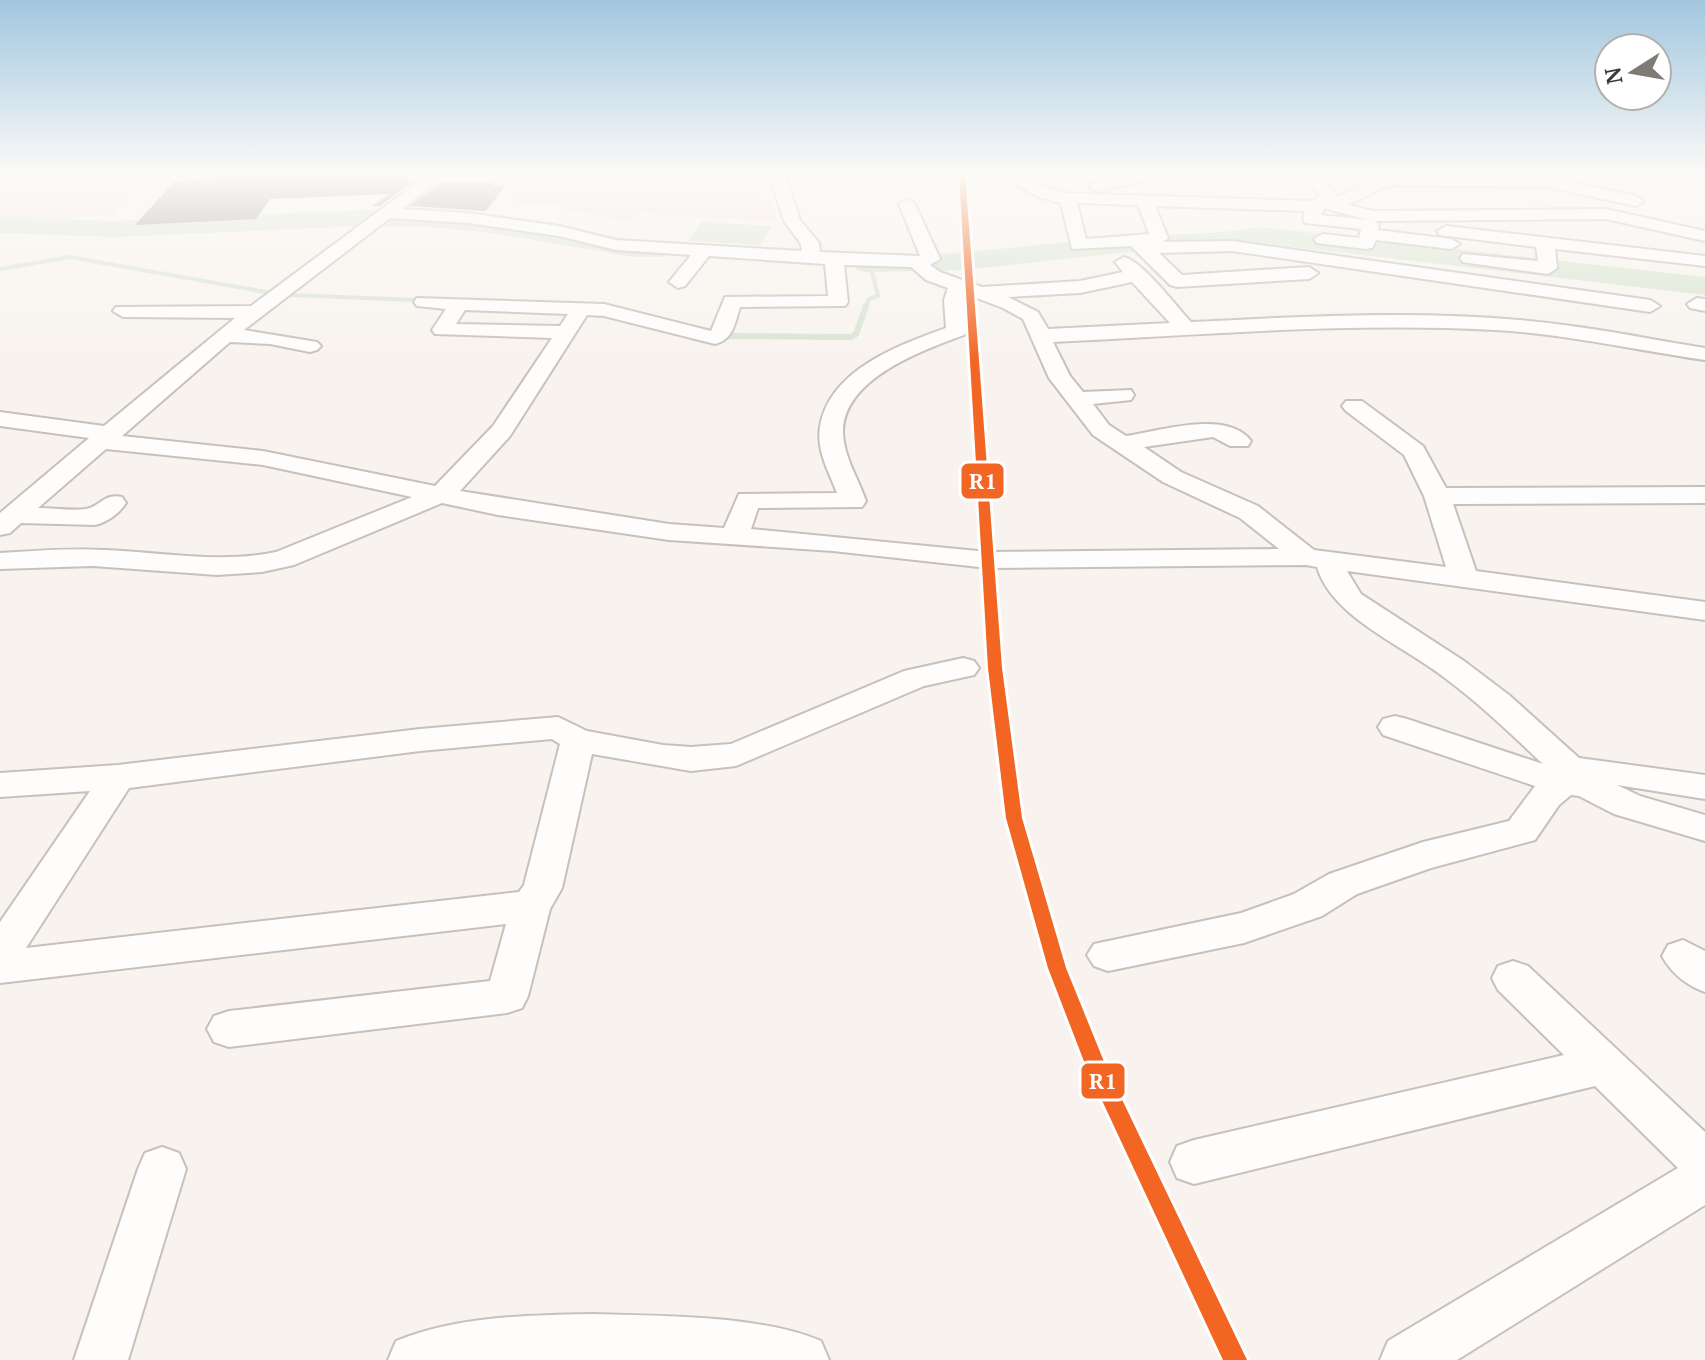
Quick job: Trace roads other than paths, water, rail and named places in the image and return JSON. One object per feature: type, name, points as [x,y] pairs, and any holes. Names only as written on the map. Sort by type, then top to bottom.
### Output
[{"type":"street","points":[[7,521],[225,335],[353,236]]},
{"type":"street","points":[[581,236],[616,245],[630,252],[918,264],[931,259],[921,236]]},
{"type":"street","points":[[805,236],[810,243],[812,258]]},
{"type":"street","points":[[1076,236],[1078,245],[1218,246],[1241,237],[1269,236]]},
{"type":"street","points":[[1141,245],[1158,236]]},
{"type":"street","points":[[1298,236],[1366,244],[1368,236]]},
{"type":"street","points":[[1408,236],[1497,239],[1705,261]]},
{"type":"street","points":[[1447,236],[1453,256],[1548,268],[1545,244]]},
{"type":"street","points":[[1241,237],[1381,268],[1487,283],[1588,290],[1650,306]]},
{"type":"street","points":[[1497,239],[1500,263]]},
{"type":"street","points":[[1141,245],[1177,281],[1381,268],[1400,287]]},
{"type":"street","points":[[678,282],[702,253]]},
{"type":"street","points":[[1123,260],[1187,330]]},
{"type":"street","points":[[424,302],[604,310],[715,338],[723,330],[732,301],[838,302],[834,262]]},
{"type":"street","points":[[918,264],[933,276],[1010,304],[1031,316],[1060,378],[1101,430],[1172,477],[1249,512],[1318,558],[1351,600],[1486,693],[1573,779]]},
{"type":"street","points":[[734,538],[748,500],[853,501],[834,453],[833,427],[842,398],[895,354],[957,331],[954,300],[969,289],[1080,287],[1139,277],[1172,277]]},
{"type":"street","points":[[1487,283],[1493,314],[1499,324]]},
{"type":"street","points":[[790,326],[796,302]]},
{"type":"street","points":[[460,303],[442,330],[565,332]]},
{"type":"street","points":[[0,561],[105,558],[204,568],[259,566],[284,559],[442,494],[492,443],[581,309]]},
{"type":"street","points":[[123,311],[255,312]]},
{"type":"street","points":[[1041,336],[1339,324],[1499,324],[1705,354]]},
{"type":"street","points":[[225,335],[270,338],[310,346]]},
{"type":"street","points":[[1078,399],[1123,395]]},
{"type":"street","points":[[1354,406],[1397,426],[1414,451],[1437,496],[1464,579]]},
{"type":"street","points":[[0,419],[107,438],[263,458],[561,518],[734,538],[833,543],[988,560],[1318,558],[1700,618]]},
{"type":"street","points":[[1119,444],[1217,429],[1239,441]]},
{"type":"street","points":[[1437,496],[1705,495]]},
{"type":"street","points":[[7,521],[95,517],[113,503]]},
{"type":"street","points":[[0,785],[118,777],[301,753],[558,728],[578,740],[663,756],[691,759],[736,755],[915,678],[963,668]]},
{"type":"street","points":[[1395,727],[1573,779],[1627,805],[1705,828]]},
{"type":"street","points":[[229,1029],[507,996],[531,906],[543,888],[578,740]]},
{"type":"street","points":[[1108,955],[1244,928],[1308,905],[1343,884],[1423,856],[1522,831],[1546,796],[1573,779],[1628,774],[1705,787]]},
{"type":"street","points":[[0,954],[118,777]]},
{"type":"street","points":[[0,967],[531,906]]},
{"type":"street","points":[[1513,978],[1705,1163]]},
{"type":"street","points":[[1194,1162],[1603,1065]]},
{"type":"street","points":[[101,1360],[162,1169]]},
{"type":"street","points":[[1407,1360],[1705,1178]]},
{"type":"street","points":[[415,1360],[538,1343],[741,1349],[802,1360]]},
{"type":"waterway","points":[[561,236],[654,251]]},
{"type":"waterway","points":[[867,264],[962,262],[1119,245],[1208,242],[1252,236]]},
{"type":"waterway","points":[[1273,236],[1705,286]]},
{"type":"waterway","points":[[0,269],[70,257],[271,293]]},
{"type":"waterway","points":[[866,308],[869,299],[878,296],[872,272],[882,265]]},
{"type":"waterway","points":[[291,295],[417,300]]},
{"type":"waterway","points":[[723,336],[851,337],[856,334],[866,306]]}]
